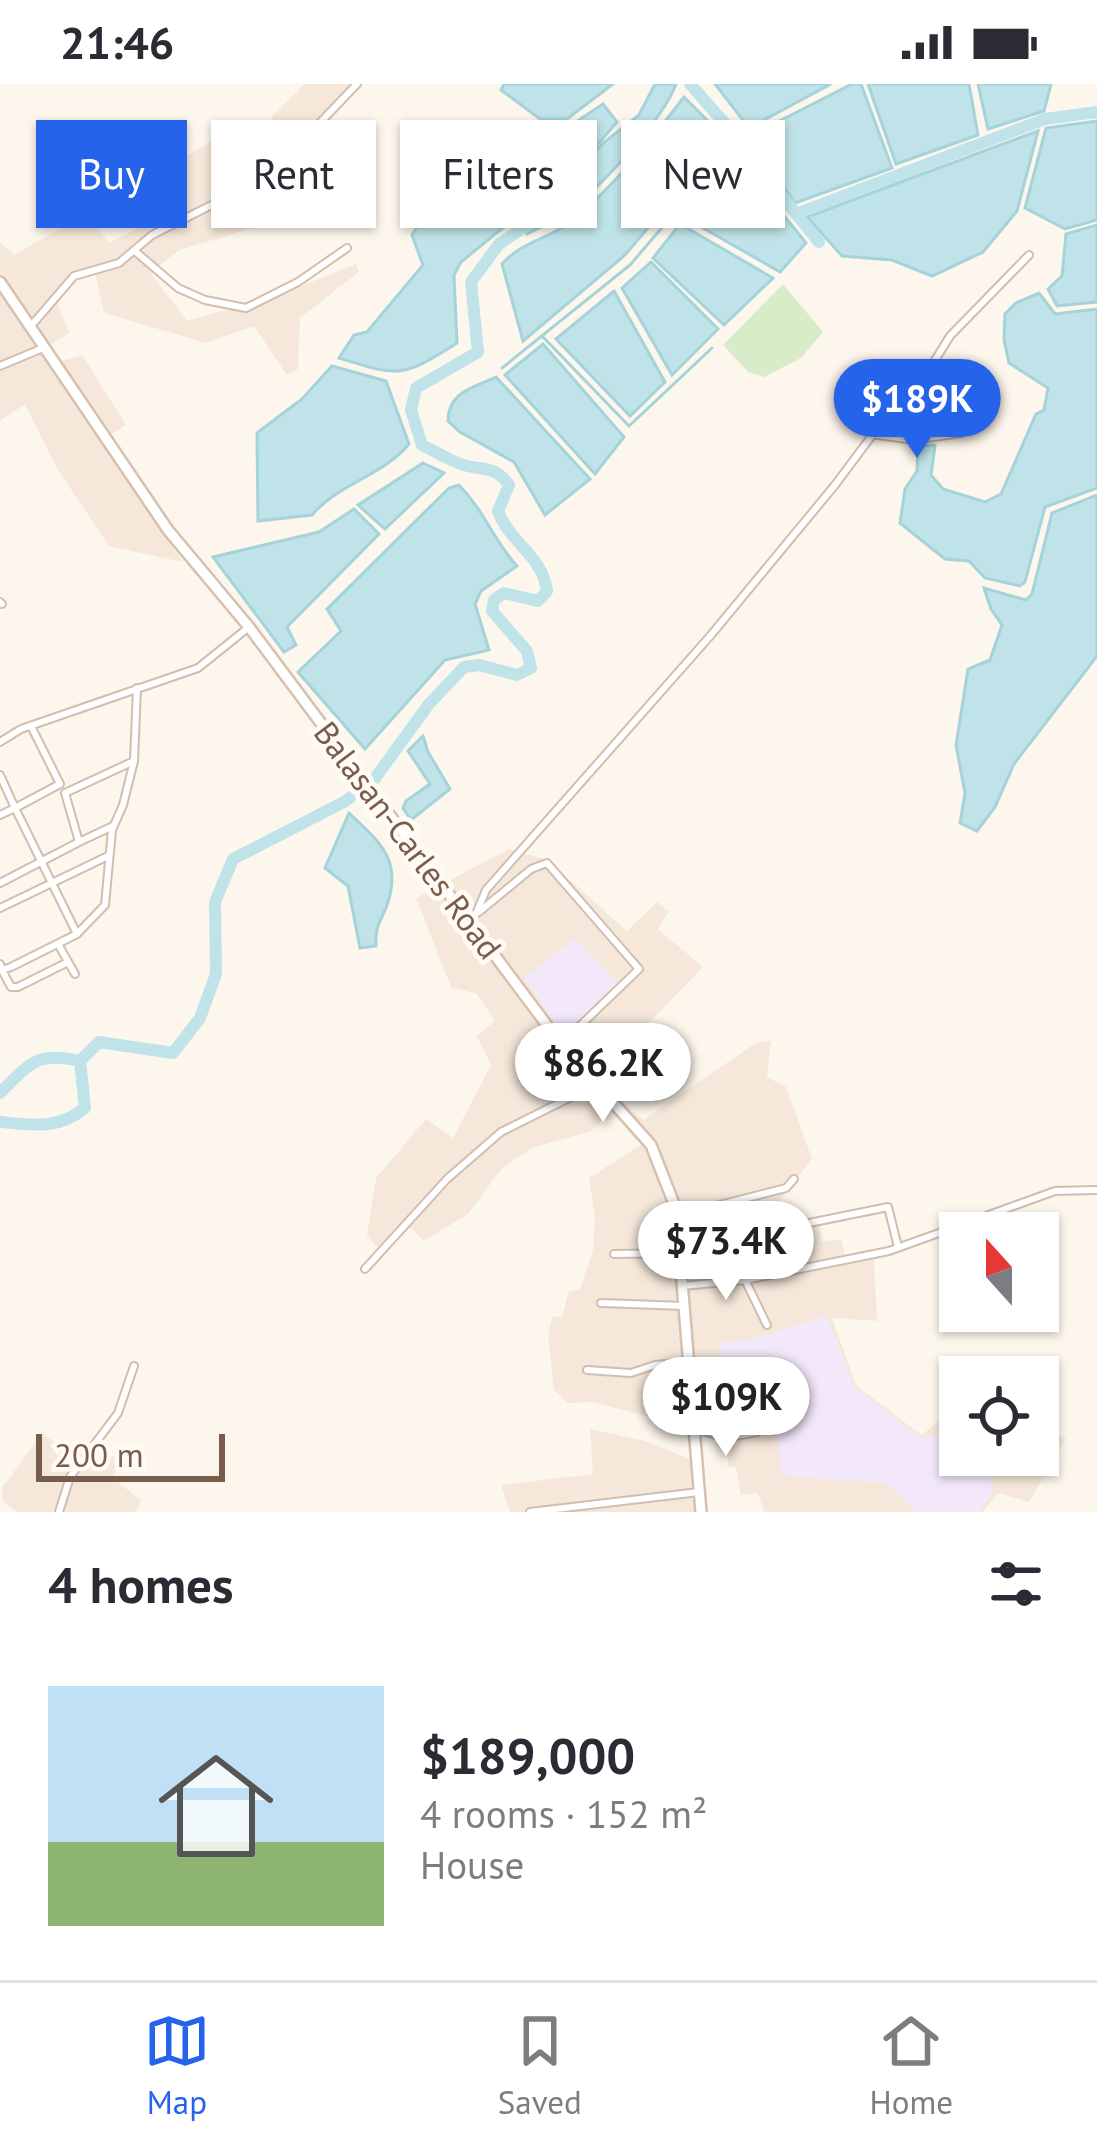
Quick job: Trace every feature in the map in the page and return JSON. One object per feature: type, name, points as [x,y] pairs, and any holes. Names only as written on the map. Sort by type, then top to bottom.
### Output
[{"type":"main road","name":"Balasan-Carles Road","points":[[0,282],[168,530],[249,627],[561,1044],[651,1145],[666,1176],[676,1216],[701,1512]]},
{"type":"street","points":[[29,328],[66,281],[119,263],[152,235],[269,176],[357,84]]},
{"type":"street","points":[[136,252],[178,287],[205,300],[247,308],[298,282],[347,248]]},
{"type":"street","points":[[471,918],[486,890],[711,635],[894,406],[921,383],[950,336],[1029,255]]},
{"type":"street","points":[[0,366],[43,348]]},
{"type":"street","points":[[871,434],[914,440],[961,433]]},
{"type":"street","points":[[0,742],[31,726],[210,662],[249,627]]},
{"type":"street","points":[[68,962],[18,987],[11,987],[1,967],[77,934],[104,905],[114,826],[134,761],[137,688]]},
{"type":"street","points":[[31,726],[63,789],[79,842]]},
{"type":"street","points":[[0,815],[134,761]]},
{"type":"street","points":[[0,776],[77,934]]},
{"type":"street","points":[[0,883],[114,826]]},
{"type":"street","points":[[0,908],[108,856]]},
{"type":"street","points":[[471,918],[531,869],[547,862],[639,969],[561,1044]]},
{"type":"street","points":[[58,944],[75,974]]},
{"type":"street","points":[[365,1269],[447,1179],[501,1132],[595,1085]]},
{"type":"street","points":[[676,1216],[786,1188],[794,1179]]},
{"type":"street","points":[[682,1286],[745,1280],[898,1247],[1055,1191],[1097,1190]]},
{"type":"street","points":[[767,1325],[734,1246],[740,1237],[888,1208],[898,1247]]},
{"type":"street","points":[[614,1254],[680,1253]]},
{"type":"street","points":[[601,1303],[684,1306]]},
{"type":"street","points":[[586,1370],[631,1373],[655,1365],[689,1363]]},
{"type":"street","points":[[59,1512],[70,1477],[118,1413],[134,1366]]},
{"type":"street","points":[[694,1428],[725,1438],[757,1432]]},
{"type":"street","points":[[530,1512],[699,1492]]},
{"type":"shaded area","points":[[305,84],[357,84],[319,120],[271,117]]},
{"type":"shaded area","points":[[211,141],[211,228],[251,228],[180,250],[150,272],[187,321],[279,295],[356,264],[359,272],[300,318],[298,369],[287,375],[254,326],[206,343],[104,313],[95,273],[72,281],[57,301],[69,333],[48,346],[59,361],[83,356],[126,425],[102,440],[183,562],[109,546],[58,470],[25,404],[0,421],[0,242],[14,255],[61,228],[97,228],[109,243],[138,228],[187,228],[187,156]]},
{"type":"shaded area","points":[[509,849],[547,860],[627,931],[657,902],[669,912],[658,929],[703,967],[616,1057],[631,1072],[616,1095],[643,1120],[756,1043],[771,1041],[767,1077],[786,1087],[812,1159],[779,1201],[785,1228],[819,1223],[822,1242],[841,1239],[847,1264],[874,1258],[877,1321],[832,1318],[856,1385],[921,1435],[939,1422],[939,1476],[1044,1476],[1029,1502],[998,1493],[983,1512],[764,1512],[758,1493],[741,1495],[736,1468],[729,1467],[725,1440],[733,1437],[730,1422],[662,1420],[592,1402],[568,1403],[554,1390],[548,1334],[553,1316],[562,1317],[569,1291],[580,1289],[593,1250],[595,1218],[589,1178],[642,1144],[612,1111],[591,1131],[532,1148],[502,1168],[468,1214],[424,1241],[405,1223],[378,1248],[367,1236],[376,1178],[426,1119],[453,1138],[491,1065],[477,1036],[495,1021],[477,994],[451,987],[416,898]]},
{"type":"shaded area","points":[[575,938],[618,984],[563,1035],[524,978]]},
{"type":"shaded area","points":[[827,1316],[855,1388],[922,1438],[939,1433],[939,1476],[992,1476],[991,1494],[978,1512],[917,1512],[887,1483],[782,1476],[773,1410],[729,1417],[726,1390],[707,1391],[706,1378],[723,1376],[720,1342],[752,1339]]},
{"type":"shaded area","points":[[590,1429],[645,1441],[690,1459],[697,1512],[510,1512],[501,1485],[593,1474]]},
{"type":"shaded area","points":[[42,1434],[85,1460],[94,1450],[124,1460],[112,1478],[141,1500],[136,1512],[17,1512],[3,1502],[2,1488]]},
{"type":"green space","points":[[783,284],[823,332],[801,358],[764,377],[748,372],[723,345]]},
{"type":"water","points":[[504,84],[613,84],[567,119],[540,119],[501,90]]},
{"type":"water","points":[[655,84],[676,84],[655,120],[633,120]]},
{"type":"water","points":[[715,84],[831,84],[764,120],[743,120]]},
{"type":"water","points":[[852,84],[861,84],[892,168],[795,203],[785,189],[785,120],[781,120]]},
{"type":"water","points":[[868,84],[969,84],[978,135],[896,164]]},
{"type":"water","points":[[978,84],[1051,84],[1044,111],[988,129]]},
{"type":"water","points":[[684,97],[707,120],[665,120]]},
{"type":"water","points":[[603,104],[617,122],[597,145],[597,120],[579,120]]},
{"type":"water","points":[[1097,121],[1097,220],[1065,229],[1025,208],[1046,128]]},
{"type":"water","points":[[621,129],[621,160],[597,186],[597,150]]},
{"type":"water","points":[[1038,131],[1017,211],[983,252],[932,276],[892,260],[842,256],[807,217]]},
{"type":"water","points":[[621,173],[621,228],[648,228],[624,256],[523,341],[502,264],[560,228],[597,228],[597,198]]},
{"type":"water","points":[[785,217],[806,243],[780,272],[703,228],[785,228]]},
{"type":"water","points":[[1097,225],[1097,302],[1057,306],[1048,289],[1062,276],[1066,234]]},
{"type":"water","points":[[417,228],[503,228],[461,262],[454,275],[457,343],[400,371],[339,358],[354,335],[367,332],[423,265],[412,235]]},
{"type":"water","points":[[677,228],[687,228],[773,278],[724,325],[653,258]]},
{"type":"water","points":[[651,262],[718,329],[672,375],[622,288]]},
{"type":"water","points":[[614,291],[665,382],[630,416],[556,339]]},
{"type":"water","points":[[1039,293],[1055,314],[1097,309],[1097,488],[1045,507],[1020,586],[985,578],[969,561],[945,559],[900,523],[905,489],[917,471],[918,446],[935,445],[931,475],[943,489],[985,502],[1001,494],[1036,414],[1044,410],[1048,388],[1009,363],[1005,314]]},
{"type":"water","points":[[543,344],[624,437],[595,474],[505,375]]},
{"type":"water","points":[[332,366],[386,381],[409,444],[312,515],[258,521],[257,433],[302,399]]},
{"type":"water","points":[[496,377],[590,479],[545,515],[514,462],[448,421],[457,397]]},
{"type":"water","points":[[423,463],[444,473],[385,529],[358,505]]},
{"type":"water","points":[[459,485],[517,566],[481,591],[475,604],[489,650],[445,660],[365,749],[298,672],[341,631],[327,609],[449,488]]},
{"type":"water","points":[[1097,495],[1097,656],[1014,764],[995,807],[977,831],[960,823],[965,793],[956,745],[968,669],[990,660],[1002,625],[984,588],[1026,600],[1032,594],[1052,513]]},
{"type":"water","points":[[354,509],[379,534],[287,627],[296,645],[284,652],[213,557],[319,532]]},
{"type":"water","points":[[423,736],[450,789],[411,820],[403,808],[406,801],[430,784],[408,751]]},
{"type":"water","points":[[349,813],[384,851],[392,873],[376,946],[360,948],[348,886],[325,868]]},
{"type":"waterway","points":[[690,84],[722,120]]},
{"type":"waterway","points":[[796,214],[1045,119],[1097,112]]},
{"type":"waterway","points":[[785,200],[819,242]]},
{"type":"waterway","points":[[0,1122],[55,1123],[85,1108],[80,1061],[99,1042],[173,1053],[200,1018],[216,974],[215,902],[233,859],[344,802],[373,781],[429,704],[464,667],[479,665],[517,675],[531,668],[527,651],[492,611],[494,600],[504,593],[538,601],[547,591],[533,558],[498,511],[509,485],[492,471],[458,463],[422,445],[411,410],[416,388],[478,352],[471,282],[499,244],[523,228]]},
{"type":"waterway","points":[[502,368],[630,265],[662,228]]},
{"type":"waterway","points":[[543,337],[629,426],[712,348]]},
{"type":"waterway","points":[[0,1093],[35,1062],[80,1061]]}]
